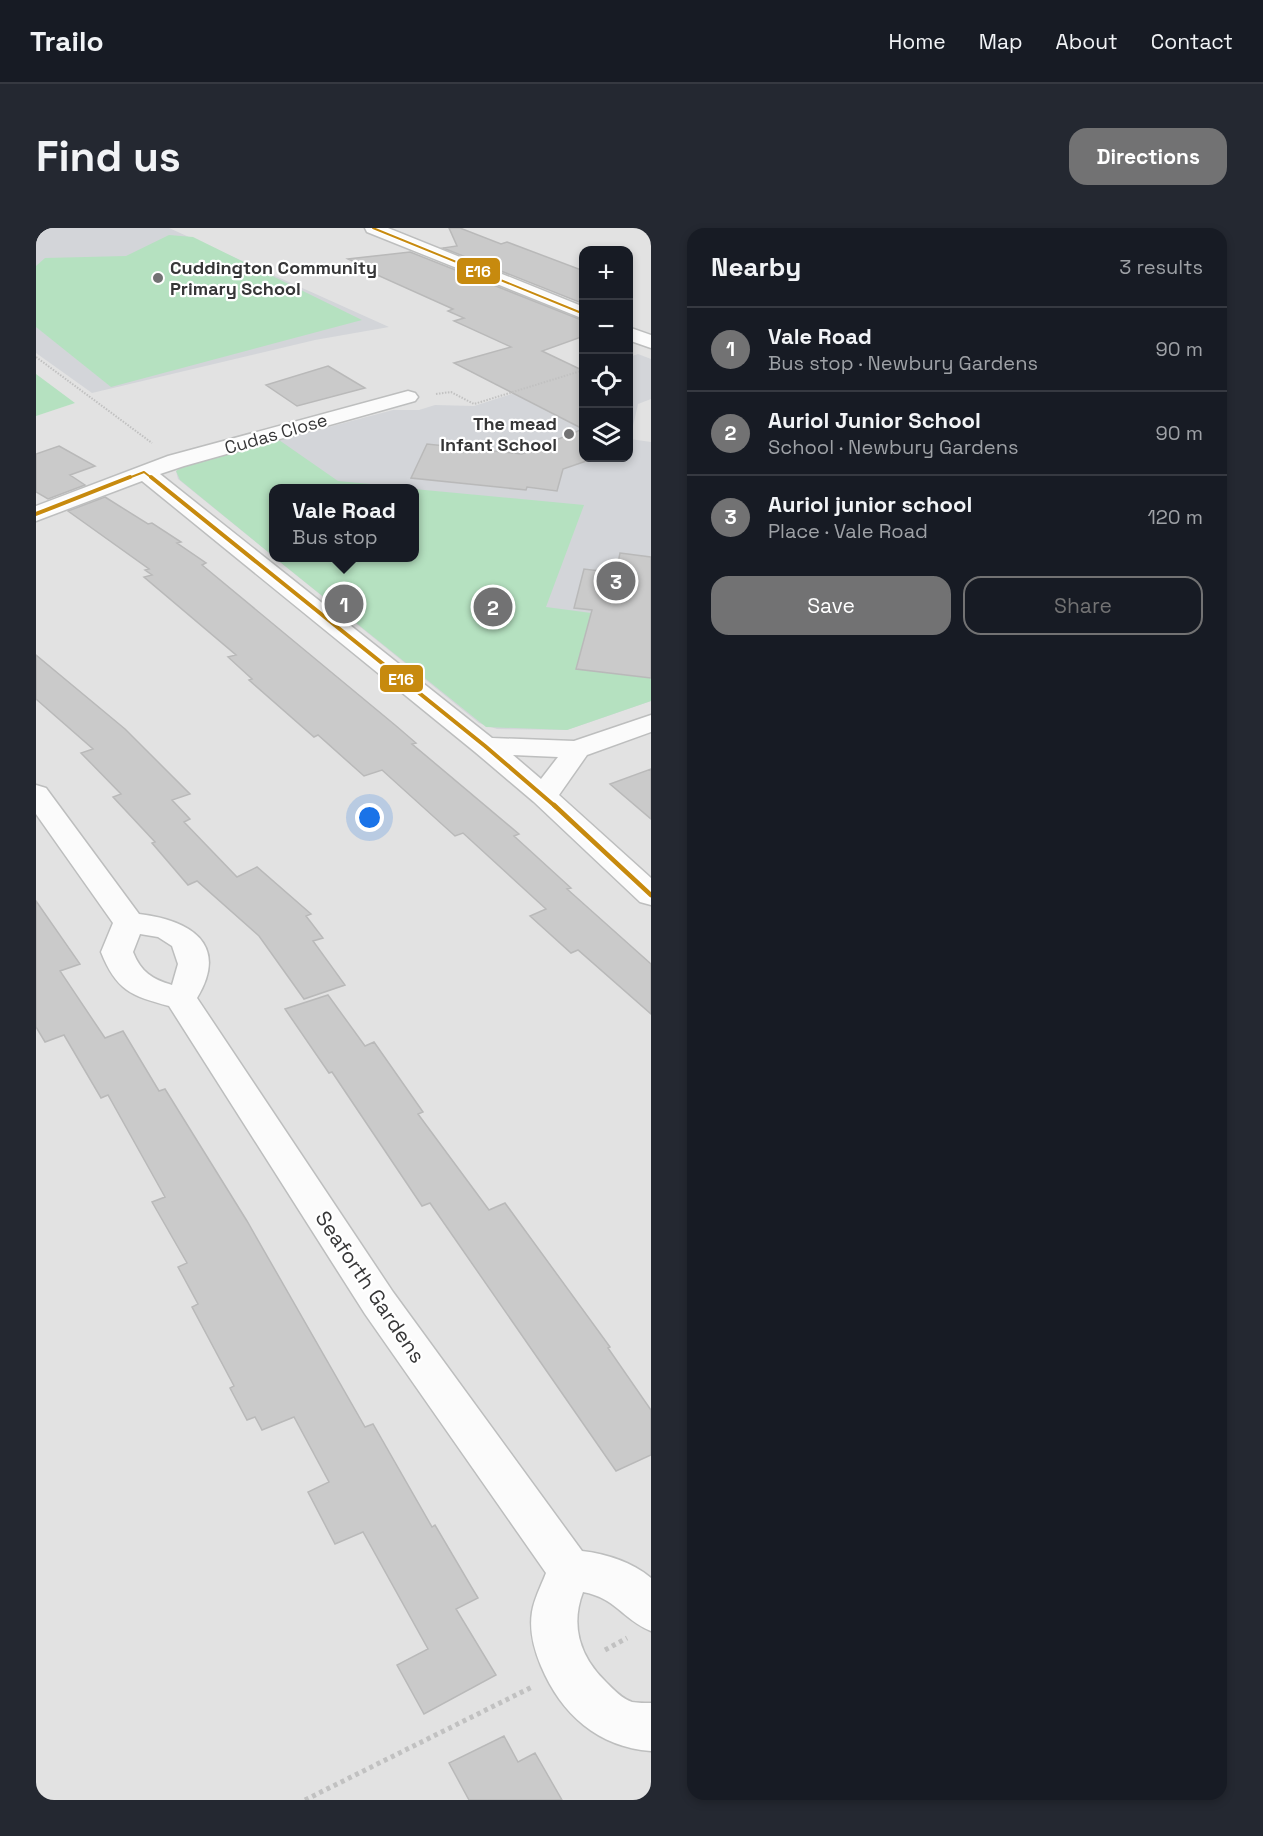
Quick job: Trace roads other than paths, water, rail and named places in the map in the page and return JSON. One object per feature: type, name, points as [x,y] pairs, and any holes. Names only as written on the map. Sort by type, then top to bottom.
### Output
[{"type":"street","points":[[373,228],[417,236],[579,312]]},
{"type":"street","points":[[633,335],[651,342]]},
{"type":"street","name":"Cudas Close","points":[[36,514],[176,461],[408,397]]},
{"type":"street","points":[[144,472],[544,796],[651,895]]},
{"type":"street","points":[[484,746],[577,749],[651,723]]},
{"type":"street","points":[[544,796],[577,749]]},
{"type":"street","points":[[36,794],[129,923],[160,928],[180,935],[195,963],[191,980],[180,998],[138,985],[124,971],[117,952],[129,923]]},
{"type":"street","name":"Seaforth Gardens","points":[[180,998],[379,1303],[570,1570]]},
{"type":"street","points":[[642,1622],[631,1588],[598,1573],[570,1570],[554,1612],[556,1643],[568,1672],[592,1704],[625,1724],[651,1727]]},
{"type":"place","name":"Cuddington Community Primary School","points":[[158,278]]},
{"type":"place","name":"The mead Infant School","points":[[569,434]]},
{"type":"place","name":"Auriol junior school","points":[[616,581]]},
{"type":"place","name":"Vale Road","points":[[344,604]]},
{"type":"place","name":"Auriol Junior School","points":[[493,607]]}]
